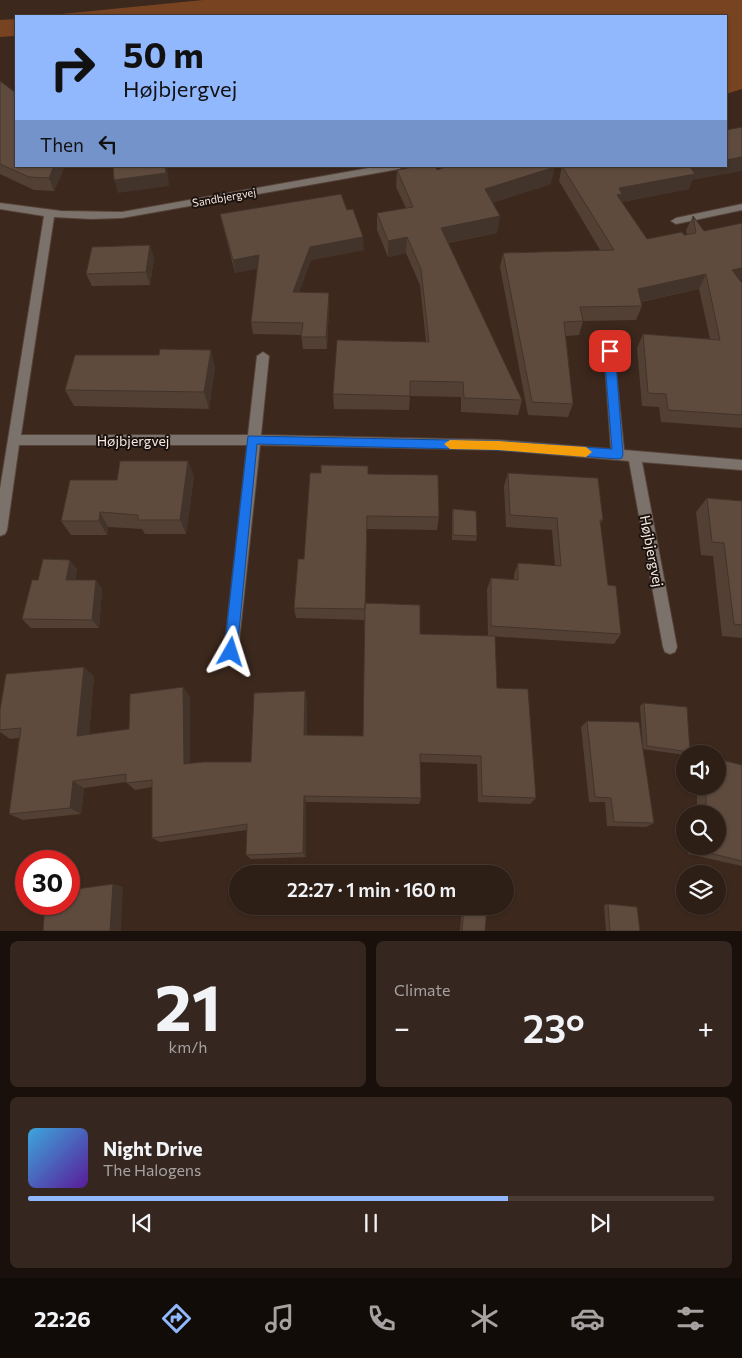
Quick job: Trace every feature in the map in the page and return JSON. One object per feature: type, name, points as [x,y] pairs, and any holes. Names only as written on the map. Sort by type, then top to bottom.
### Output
[{"type":"street","name":"Sandbjergvej","points":[[0,206],[49,214],[95,217],[122,215],[393,167]]},
{"type":"street","points":[[676,221],[742,207]]},
{"type":"street","points":[[0,530],[49,214]]},
{"type":"street","points":[[610,351],[618,454]]},
{"type":"street","points":[[231,652],[262,356]]},
{"type":"street","name":"Højbjergvej","points":[[14,440],[252,440],[498,445],[742,465]]},
{"type":"street","name":"Højbjergvej","points":[[634,456],[670,647]]},
{"type":"shaded area","points":[[203,0],[742,0],[742,89],[727,94],[727,15],[51,15]]},
{"type":"shaded area","points":[[15,19],[15,42],[14,36],[0,37],[0,20]]},
{"type":"building","points":[[0,81],[15,92],[15,167],[54,167],[49,178],[29,177],[0,164]]},
{"type":"building","points":[[742,127],[742,157],[727,160],[727,130]]},
{"type":"building","points":[[113,167],[165,167],[166,173],[114,180]]},
{"type":"building","points":[[414,167],[436,167],[437,170],[445,167],[555,167],[485,189],[500,216],[441,228],[522,400],[464,398],[463,382],[410,381],[410,396],[333,394],[337,340],[429,342],[421,269],[407,237],[388,241],[377,213],[413,207],[397,170]]},
{"type":"building","points":[[563,167],[690,167],[695,174],[619,188],[622,194],[617,195],[647,239],[682,232],[684,235],[696,233],[693,216],[704,231],[742,223],[742,268],[732,270],[742,283],[742,415],[668,410],[666,394],[648,393],[643,334],[720,340],[706,274],[638,289],[642,306],[580,307],[583,321],[564,322],[573,404],[532,402],[503,253],[614,250]]},
{"type":"building","points":[[341,194],[347,210],[353,209],[363,237],[310,247],[293,292],[329,293],[326,337],[301,337],[303,323],[251,322],[259,255],[233,260],[220,214]]},
{"type":"building","points":[[150,245],[146,272],[86,274],[92,247]]},
{"type":"building","points":[[160,349],[211,350],[204,392],[65,390],[75,355],[159,355]]},
{"type":"building","points":[[120,461],[188,461],[180,520],[138,520],[138,515],[100,512],[99,521],[61,521],[70,480],[117,480]]},
{"type":"building","points":[[321,465],[368,466],[368,474],[438,475],[439,517],[367,516],[365,609],[294,608],[298,559],[304,559],[310,473],[321,473]]},
{"type":"building","points":[[508,473],[598,478],[603,520],[600,520],[608,585],[616,586],[621,634],[491,626],[491,578],[518,580],[518,563],[561,566],[557,518],[510,515]]},
{"type":"building","points":[[707,498],[742,501],[742,625],[734,624],[724,543],[712,542]]},
{"type":"building","points":[[453,509],[476,511],[477,536],[453,535]]},
{"type":"building","points":[[43,559],[70,560],[66,580],[96,580],[92,620],[22,619],[32,580],[38,580]]},
{"type":"building","points":[[365,603],[420,605],[420,634],[495,636],[497,688],[528,689],[536,798],[482,796],[481,756],[420,754],[421,798],[304,796],[303,853],[246,855],[247,824],[152,838],[152,780],[126,783],[126,774],[73,781],[70,808],[9,814],[21,728],[0,730],[0,710],[6,674],[84,667],[77,736],[129,729],[130,694],[183,687],[184,764],[251,762],[254,693],[305,691],[304,735],[363,736]]},
{"type":"building","points":[[644,703],[687,707],[690,745],[676,745],[676,750],[647,746]]},
{"type":"building","points":[[587,721],[639,722],[654,823],[614,822],[611,798],[595,797]]},
{"type":"building","points":[[726,761],[742,765],[742,861],[717,855],[726,855],[726,805],[706,805],[706,795],[726,795]]},
{"type":"building","points":[[113,884],[110,931],[43,931],[44,915],[80,915],[80,888]]},
{"type":"building","points":[[608,904],[637,907],[640,931],[610,931]]},
{"type":"building","points":[[463,915],[486,915],[485,931],[462,931]]},
{"type":"slow traffic","points":[[450,444],[498,445],[586,452]]},
{"type":"route","points":[[231,652],[252,440],[498,445],[618,454],[610,351]]}]
